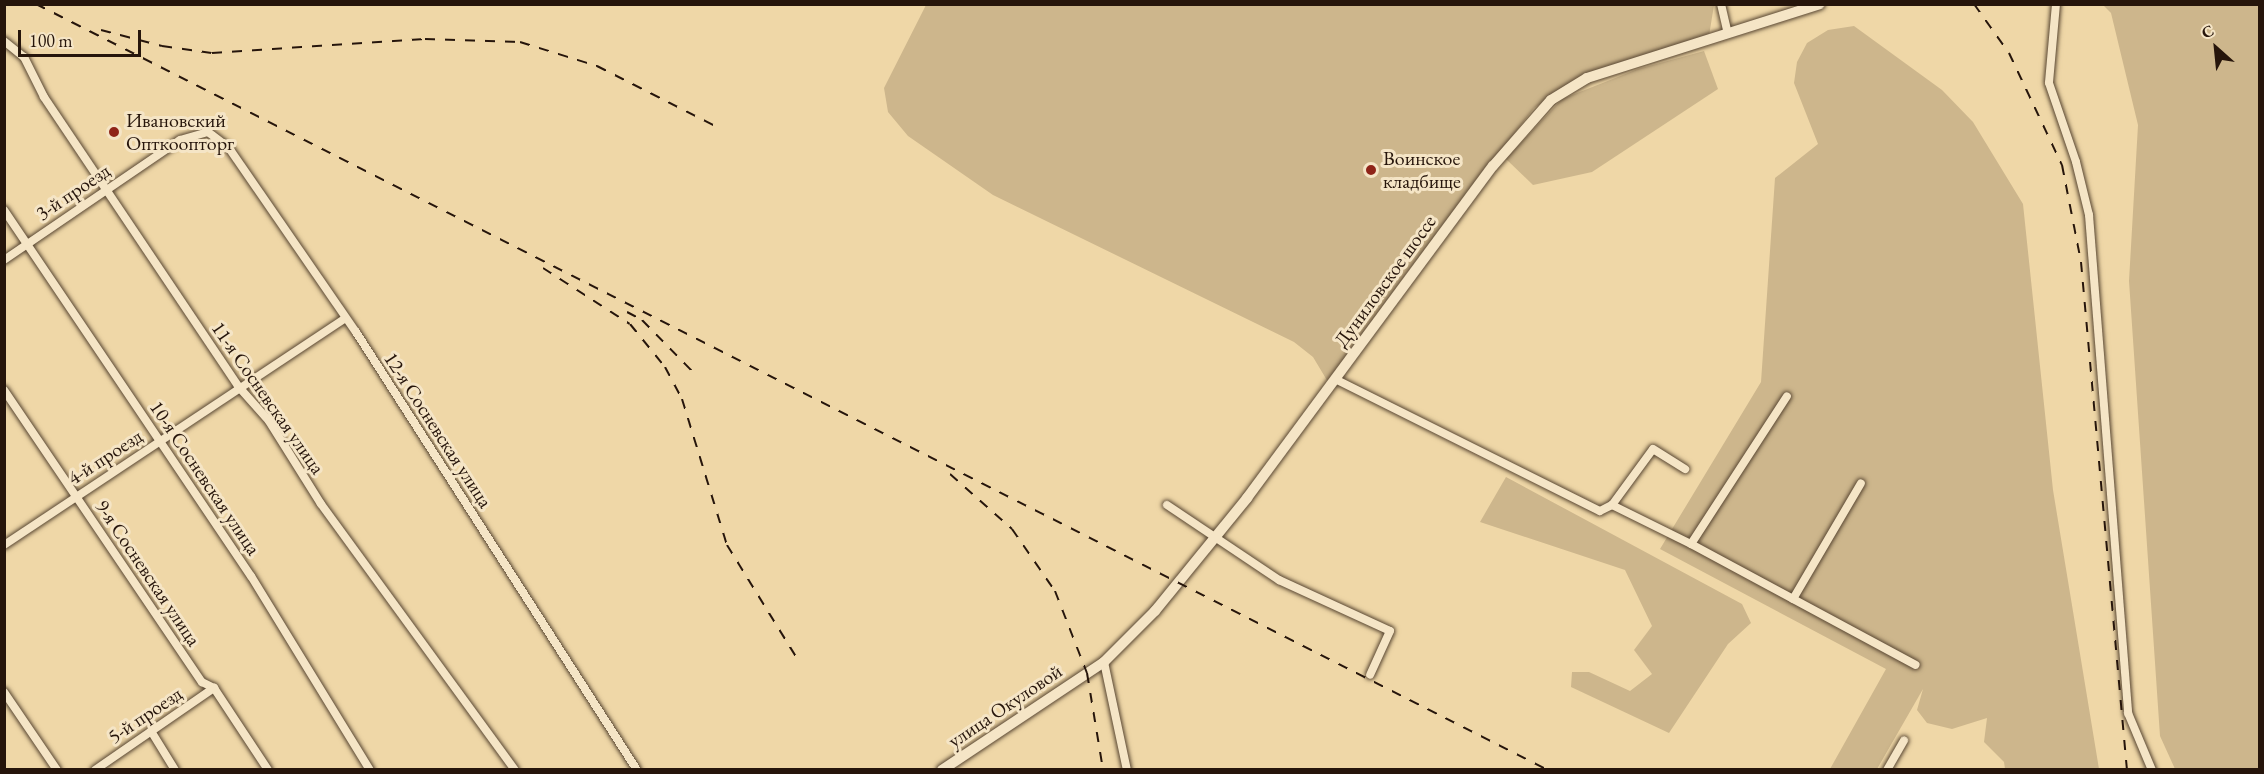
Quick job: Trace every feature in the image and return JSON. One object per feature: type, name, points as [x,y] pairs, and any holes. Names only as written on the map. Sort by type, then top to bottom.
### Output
[{"type":"street","points":[[1721,4],[1727,31]]},
{"type":"street","name":"Дуниловское шоссе","points":[[1087,673],[1104,662],[1155,610],[1216,536],[1472,193],[1551,100],[1587,78],[1727,31],[1820,4]]},
{"type":"street","points":[[2056,4],[2049,83],[2076,162],[2089,215],[2128,713],[2152,770]]},
{"type":"street","name":"11-я Сосневская улица","points":[[4,42],[24,57],[44,97],[238,386],[269,421],[321,504],[514,770]]},
{"type":"street","points":[[4,57],[16,50]]},
{"type":"street","name":"12-я Сосневская улица","points":[[192,136],[208,132],[230,148],[344,320],[356,332],[637,770]]},
{"type":"street","name":"3-й проезд","points":[[4,260],[105,190],[192,136]]},
{"type":"street","name":"10-я Сосневская улица","points":[[4,210],[251,576],[370,770]]},
{"type":"street","name":"4-й проезд","points":[[4,545],[238,386],[344,320]]},
{"type":"street","points":[[1335,379],[1600,511],[1612,505],[1653,449],[1685,469]]},
{"type":"street","name":"9-я Сосневская улица","points":[[4,390],[202,682],[214,688],[268,770]]},
{"type":"street","points":[[1691,544],[1787,396]]},
{"type":"street","points":[[1793,599],[1861,483]]},
{"type":"street","points":[[1167,505],[1279,580],[1390,631],[1370,675]]},
{"type":"street","points":[[1612,505],[1691,544],[1916,665]]},
{"type":"street","points":[[1104,662],[1128,770]]},
{"type":"street","name":"улица Окуловой","points":[[942,770],[1087,673]]},
{"type":"street","name":"5-й проезд","points":[[95,770],[214,688]]},
{"type":"street","points":[[4,692],[57,770]]},
{"type":"street","points":[[151,731],[175,770]]},
{"type":"street","points":[[1887,770],[1904,740]]},
{"type":"shaded area","points":[[926,5],[1714,5],[1709,36],[1578,78],[1534,108],[1408,271],[1328,382],[1313,357],[1294,342],[993,195],[908,136],[888,112],[884,88]]},
{"type":"shaded area","points":[[2103,5],[2259,5],[2259,769],[2175,769],[2160,736],[2129,281],[2138,125],[2111,13]]},
{"type":"shaded area","points":[[1854,26],[1942,90],[1973,122],[2023,204],[2053,490],[2099,769],[2005,769],[2004,762],[1984,742],[1987,718],[1952,729],[1927,723],[1917,710],[1923,689],[1877,769],[1830,769],[1886,669],[1660,549],[1761,382],[1775,178],[1818,144],[1794,83],[1797,62],[1807,43],[1828,30]]},
{"type":"shaded area","points":[[1704,51],[1718,89],[1592,172],[1533,185],[1506,159],[1562,99],[1638,69]]},
{"type":"shaded area","points":[[1506,477],[1742,604],[1751,623],[1728,644],[1669,733],[1571,687],[1572,672],[1589,672],[1630,691],[1652,674],[1634,650],[1652,626],[1625,570],[1480,522]]},
{"type":"railway","points":[[36,4],[1548,770]]},
{"type":"railway","points":[[1974,4],[2009,53],[2062,165],[2081,262],[2127,770]]},
{"type":"railway","points":[[101,30],[162,46],[212,53],[425,39],[520,42],[597,66],[717,127]]},
{"type":"railway","points":[[543,268],[630,324],[665,367],[682,399],[727,545],[800,663]]},
{"type":"railway","points":[[627,312],[642,320],[693,372]]},
{"type":"railway","points":[[950,474],[1012,529],[1055,591],[1087,673],[1103,770]]},
{"type":"place","name":"Ивановский Опткоопторг","points":[[114,132]]},
{"type":"place","name":"Воинское кладбище","points":[[1371,170]]}]
